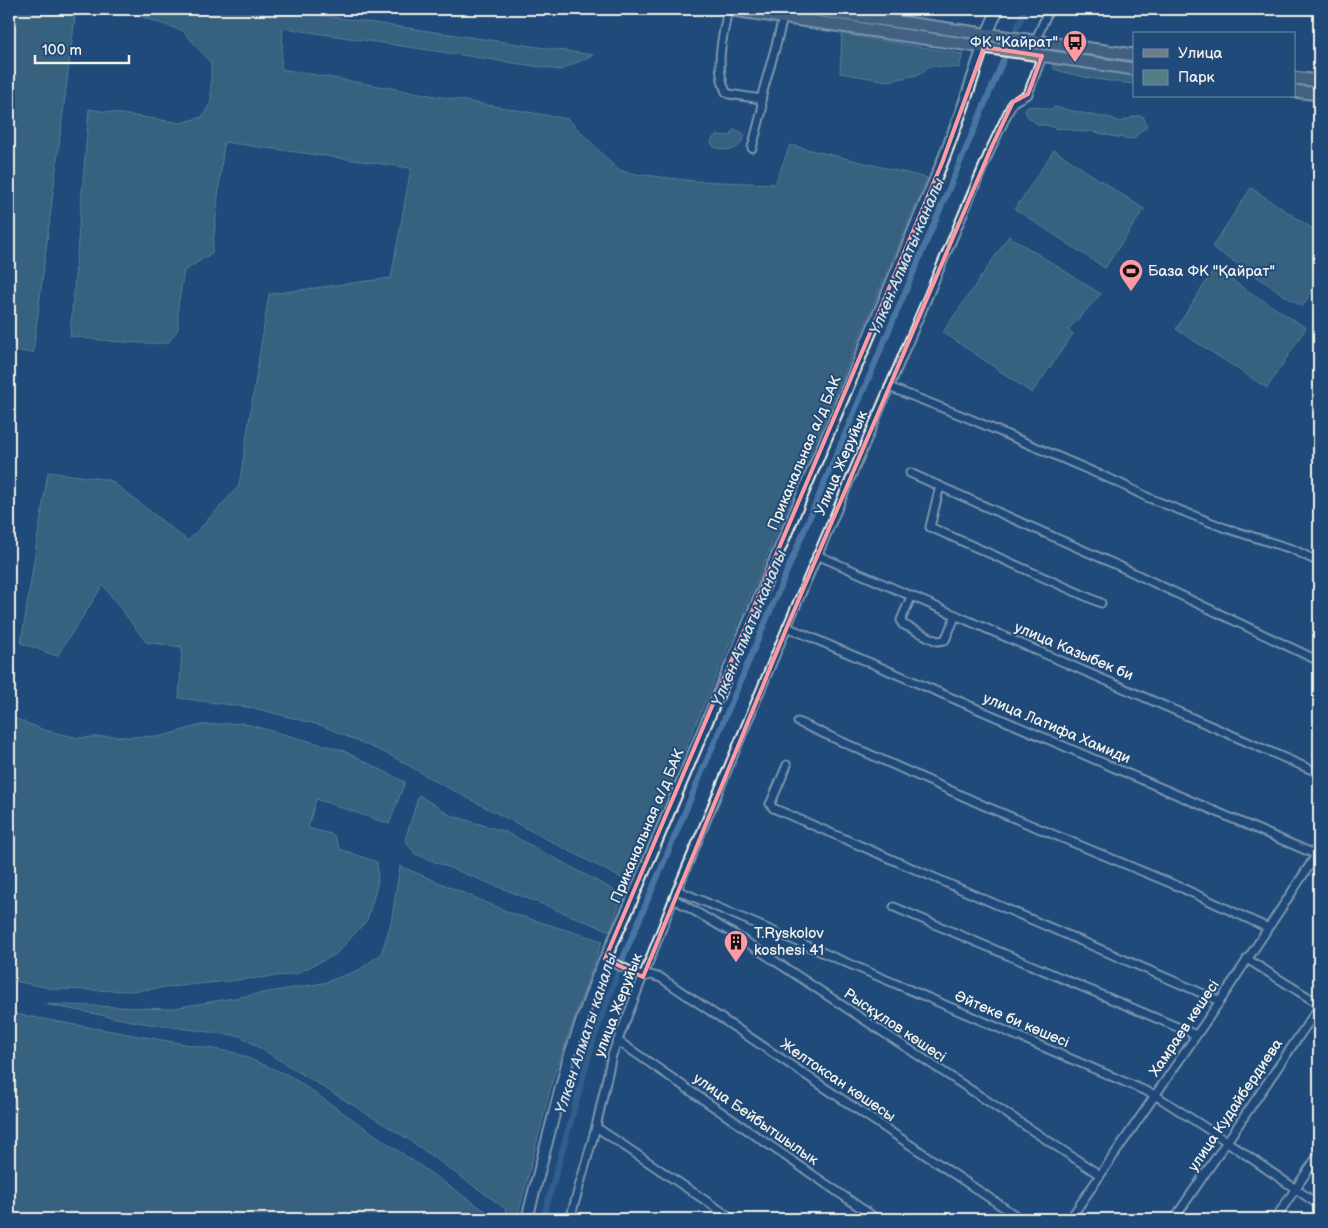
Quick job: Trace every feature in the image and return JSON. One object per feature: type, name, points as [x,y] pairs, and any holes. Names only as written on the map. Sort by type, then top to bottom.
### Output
[{"type":"main road","points":[[727,9],[783,17],[837,19],[988,34],[1133,55]]},
{"type":"main road","points":[[807,9],[837,19],[988,47],[1133,69]]},
{"type":"main road","points":[[1296,78],[1319,81]]},
{"type":"main road","points":[[1296,91],[1319,94]]},
{"type":"street","points":[[727,9],[720,51],[724,87],[729,94],[761,99]]},
{"type":"street","name":"Приканальная а/д БАК","points":[[527,1219],[568,1060],[597,977],[632,900],[934,180],[988,47],[988,34],[998,9]]},
{"type":"street","points":[[1032,41],[1048,9]]},
{"type":"street","points":[[752,148],[762,110],[761,99],[775,54],[783,17]]},
{"type":"street","name":"Улица Жеруйык","points":[[677,890],[817,555],[992,146],[1013,102],[1028,94],[1042,56]]},
{"type":"street","points":[[889,387],[968,418],[1117,482],[1149,498],[1225,528],[1292,549],[1319,562]]},
{"type":"street","points":[[910,473],[1119,566],[1319,661]]},
{"type":"street","points":[[940,486],[930,527],[1101,603]]},
{"type":"street","name":"улица Казыбек би","points":[[817,555],[1319,773]]},
{"type":"street","points":[[911,597],[901,620],[902,624],[937,641],[946,640],[956,615]]},
{"type":"street","name":"улица Латифа Хамиди","points":[[787,626],[1318,854]]},
{"type":"street","points":[[798,722],[985,806],[1180,887],[1268,928]]},
{"type":"street","points":[[787,765],[770,804],[774,808],[1220,1001]]},
{"type":"street","name":"Хамраев көшесі","points":[[1070,1219],[1220,1001],[1318,854]]},
{"type":"street","name":"улица Жеруйык","points":[[570,1219],[596,1127],[612,1055],[640,976],[677,890]]},
{"type":"street","name":"Әйтеке би көшесі","points":[[677,890],[1155,1095],[1319,1205]]},
{"type":"street","name":"Рысқұлов көшесі","points":[[674,898],[737,936],[1100,1175]]},
{"type":"street","points":[[894,907],[1196,1035]]},
{"type":"street","name":"Желтоксан көшесы","points":[[605,959],[640,976],[652,975],[661,978],[1021,1219]]},
{"type":"street","points":[[1247,959],[1319,1005]]},
{"type":"street","name":"улица Кудайбердиева","points":[[1174,1219],[1319,1005]]},
{"type":"street","name":"улица Бейбытшылык","points":[[618,1041],[877,1219]]},
{"type":"street","points":[[596,1127],[732,1219]]},
{"type":"street","points":[[1275,1219],[1319,1154]]},
{"type":"highlighted area","points":[[984,47],[1042,56],[1028,94],[1013,102],[992,146],[787,627],[643,977],[605,959],[942,163]]},
{"type":"green space","points":[[9,9],[76,9],[33,353],[9,350]]},
{"type":"green space","points":[[119,9],[277,9],[593,55],[560,70],[283,28],[281,69],[568,119],[618,170],[636,174],[694,181],[775,184],[790,145],[927,178],[629,882],[437,782],[392,756],[323,726],[254,708],[179,698],[182,647],[146,642],[103,585],[57,656],[21,643],[48,472],[110,480],[188,541],[239,486],[269,294],[391,278],[411,168],[224,142],[212,253],[184,271],[178,306],[178,329],[168,343],[119,342],[70,336],[89,109],[181,123],[202,117],[211,102],[211,63],[183,31]]},
{"type":"green space","points":[[840,9],[915,10],[907,16],[896,18],[868,14],[864,11]]},
{"type":"green space","points":[[844,19],[1055,48],[1055,53],[843,21]]},
{"type":"green space","points":[[842,34],[963,54],[959,68],[933,66],[917,75],[888,81],[840,73]]},
{"type":"green space","points":[[1052,62],[1133,71],[1133,84],[1094,79],[1054,69]]},
{"type":"green space","points":[[1034,106],[1051,110],[1055,107],[1109,117],[1120,122],[1136,116],[1143,116],[1147,127],[1139,132],[1134,139],[1091,131],[1082,132],[1063,128],[1057,129],[1047,125],[1038,125],[1027,116],[1025,111],[1027,107]]},
{"type":"green space","points":[[733,130],[738,130],[745,135],[736,148],[725,150],[714,147],[711,142],[713,138],[717,135],[731,136]]},
{"type":"green space","points":[[1054,150],[1144,209],[1105,268],[1015,209]]},
{"type":"green space","points":[[1251,188],[1319,233],[1319,281],[1302,307],[1212,247]]},
{"type":"green space","points":[[1009,236],[1101,294],[1068,330],[1073,334],[1032,393],[943,332]]},
{"type":"green space","points":[[1214,269],[1306,328],[1267,388],[1176,329]]},
{"type":"green space","points":[[9,716],[44,730],[79,738],[163,736],[201,725],[242,723],[342,750],[405,782],[389,824],[316,799],[308,828],[334,835],[340,849],[377,862],[378,882],[367,920],[336,954],[296,974],[131,991],[55,989],[9,980]]},
{"type":"green space","points":[[419,795],[450,815],[506,832],[623,895],[610,931],[415,854],[405,840]]},
{"type":"green space","points":[[400,866],[511,913],[602,941],[554,1075],[517,1219],[503,1219],[506,1209],[408,1139],[240,1036],[142,1023],[44,1004],[168,1009],[323,983],[359,970],[381,954],[391,923]]},
{"type":"green space","points":[[9,1013],[236,1053],[290,1076],[497,1219],[9,1219]]},
{"type":"waterway","name":"Үлкен Алматы каналы","points":[[543,1219],[595,1035],[624,956],[1025,9]]},
{"type":"place","name":"ФК \"Кайрат\"","points":[[1075,63]]},
{"type":"place","name":"База ФК \"Қайрат\"","points":[[1131,292]]},
{"type":"place","name":"T.Ryskolov koshesi 41","points":[[736,963]]}]
